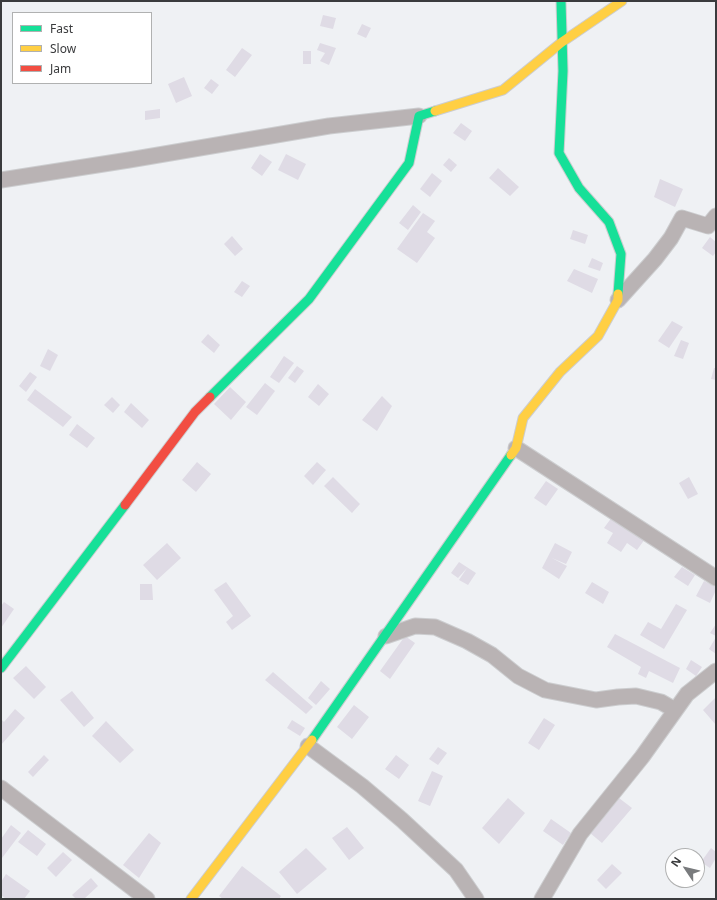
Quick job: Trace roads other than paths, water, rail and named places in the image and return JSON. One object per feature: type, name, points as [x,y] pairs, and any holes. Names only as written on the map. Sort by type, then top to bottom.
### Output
[{"type":"street","points":[[561,1],[563,71],[559,153],[578,188],[609,222],[621,254],[618,300]]},
{"type":"street","points":[[1,180],[130,160],[329,126],[419,116],[504,90],[562,42],[622,1]]},
{"type":"street","points":[[1,668],[195,412],[309,298],[409,163],[419,116]]},
{"type":"street","points":[[191,899],[308,746],[516,448],[523,418],[560,372],[598,336],[618,300],[655,259],[671,238],[682,218],[708,226],[716,216]]},
{"type":"street","points":[[516,448],[716,578]]},
{"type":"street","points":[[386,636],[415,626],[435,627],[467,641],[492,655],[518,676],[545,690],[596,700],[636,696],[661,702],[675,710]]},
{"type":"street","points":[[542,899],[580,834],[642,757],[687,694],[716,671]]},
{"type":"street","points":[[308,746],[362,786],[402,820],[456,870],[476,899]]},
{"type":"street","points":[[1,788],[147,899]]}]
